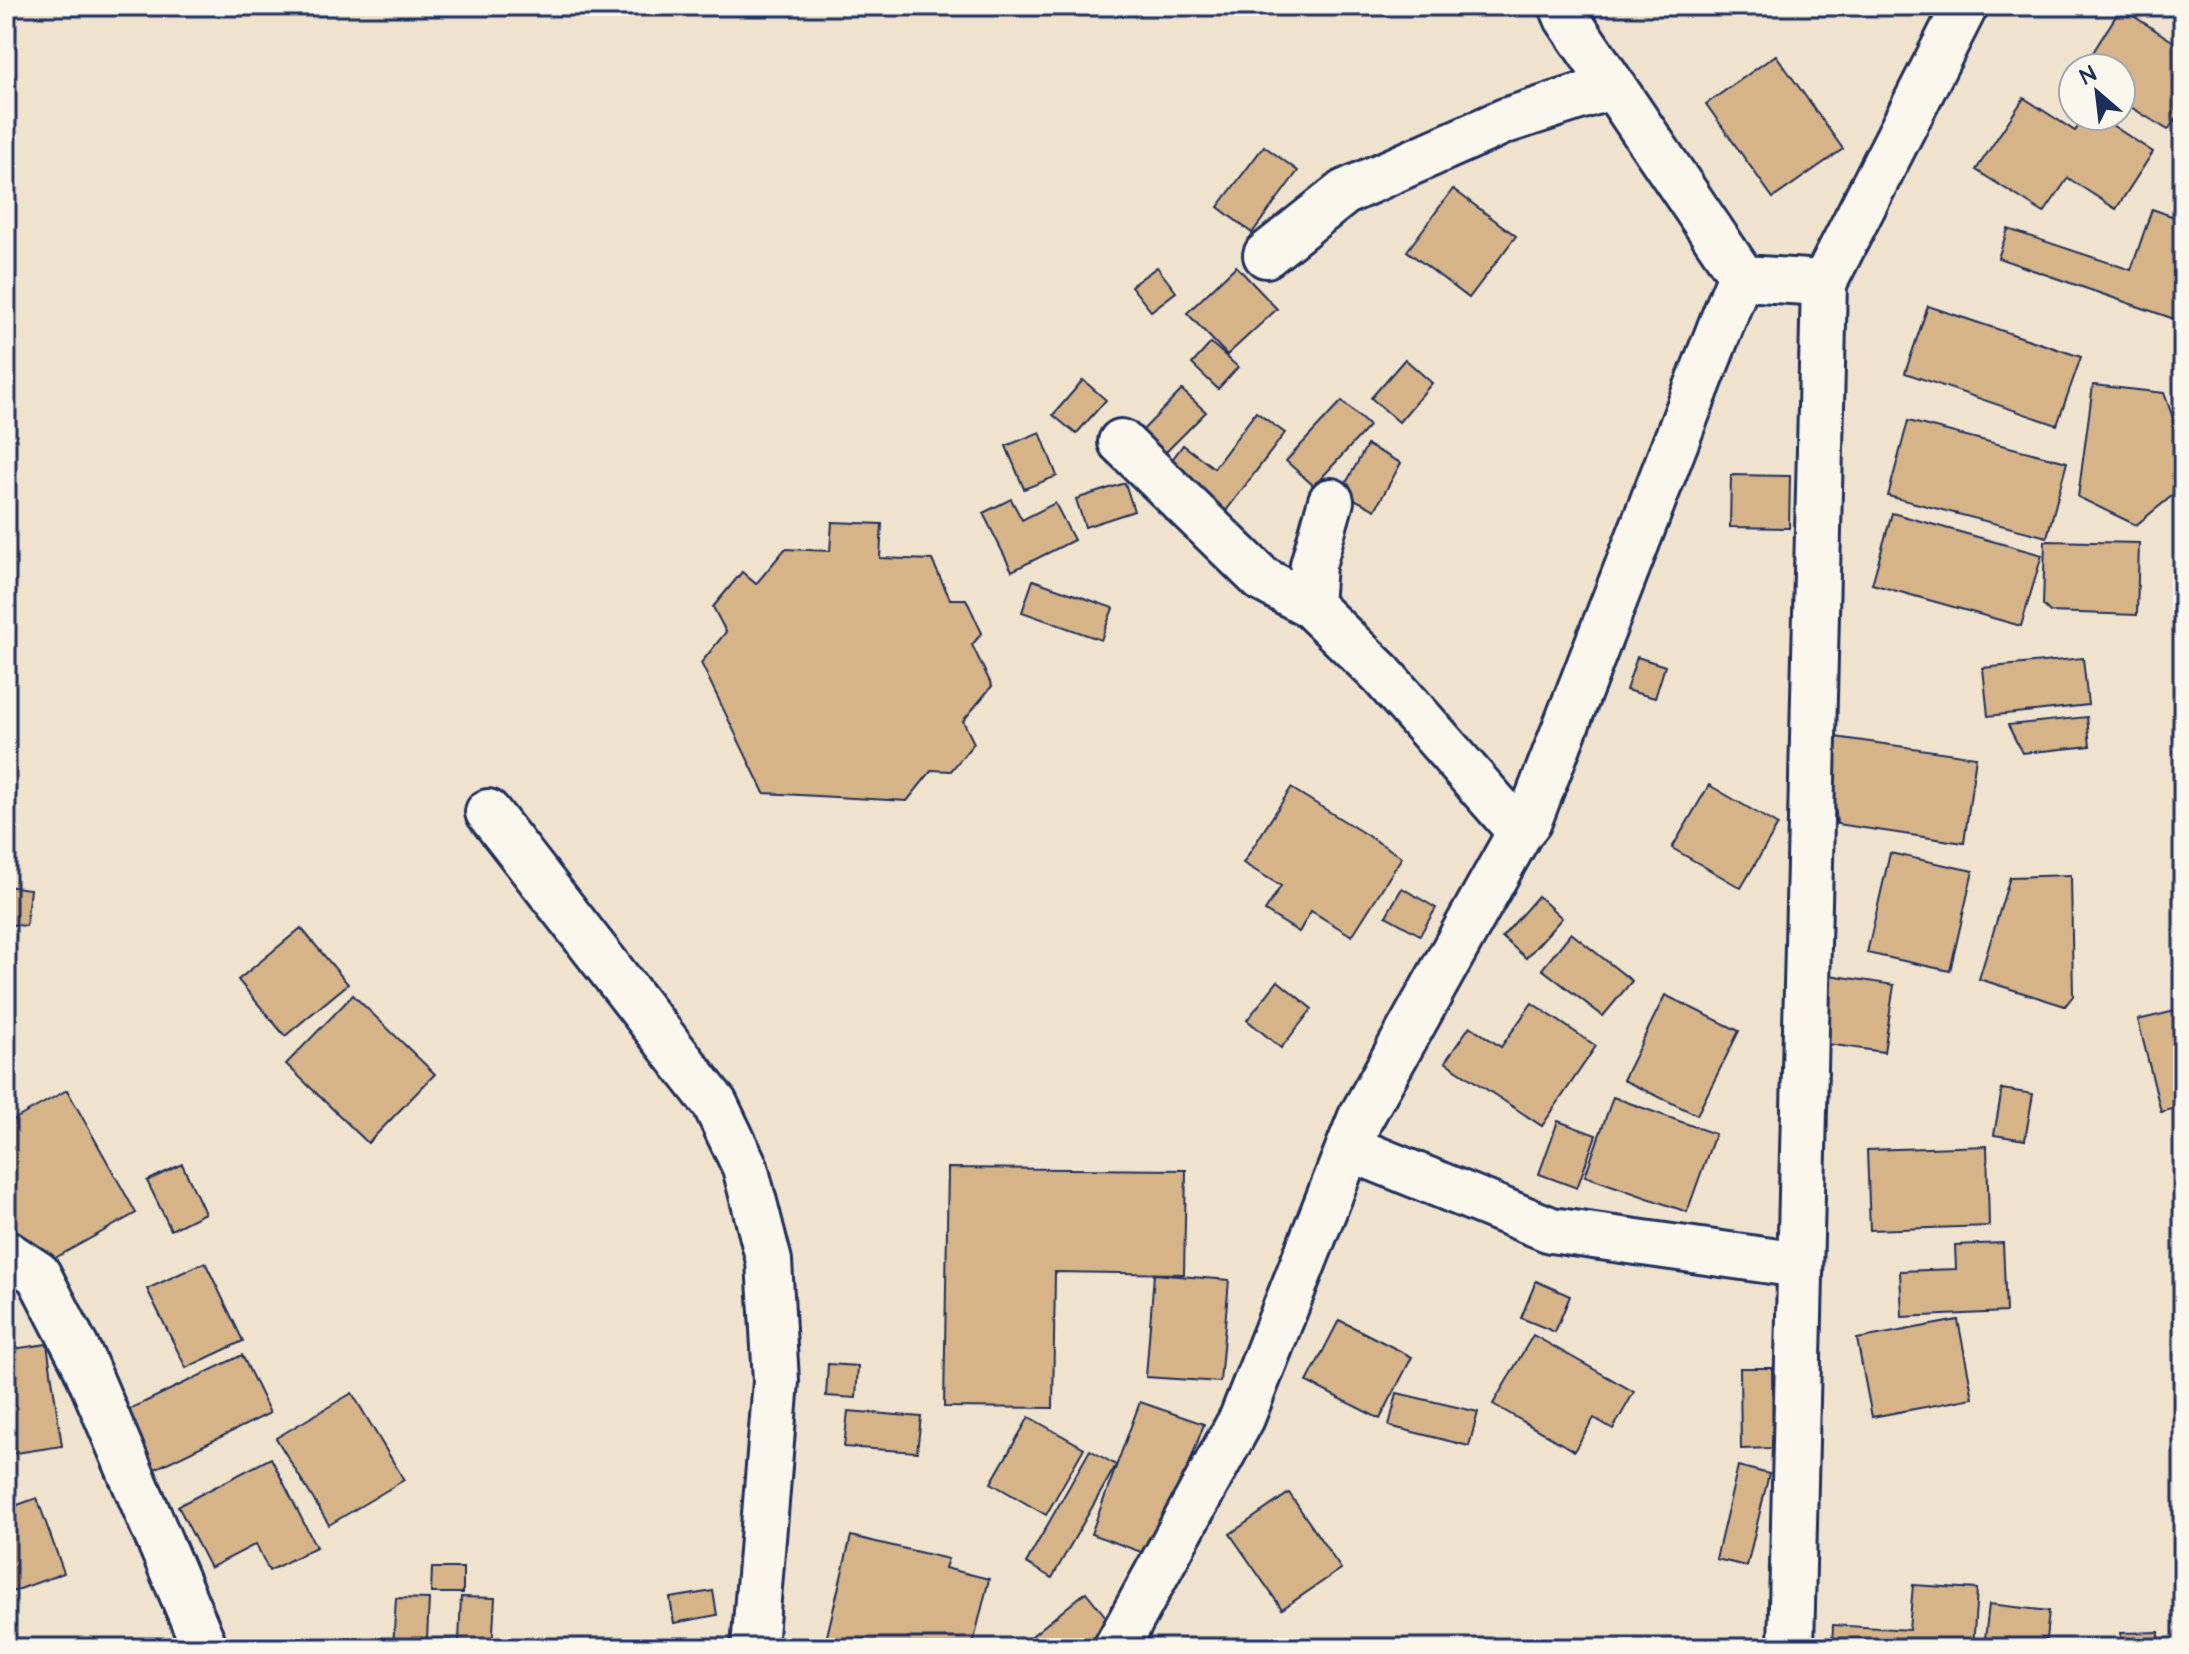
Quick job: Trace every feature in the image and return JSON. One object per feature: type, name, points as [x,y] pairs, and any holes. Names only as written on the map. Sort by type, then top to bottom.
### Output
[{"type":"street","points":[[1562,6],[1567,18],[1743,278]]},
{"type":"street","points":[[1791,1648],[1824,283],[1965,6]]},
{"type":"street","points":[[1266,255],[1345,192],[1505,121],[1613,86]]},
{"type":"street","points":[[1743,278],[1824,283]]},
{"type":"street","points":[[1116,1648],[1242,1418],[1360,1119],[1520,832],[1529,821],[1735,289],[1743,278]]},
{"type":"street","points":[[1121,442],[1262,579],[1310,605],[1381,674],[1520,832]]},
{"type":"street","points":[[1310,605],[1313,565],[1331,501]]},
{"type":"street","points":[[488,812],[715,1104],[745,1167],[769,1261],[776,1381],[754,1648]]},
{"type":"street","points":[[1349,1148],[1551,1230],[1799,1265]]},
{"type":"street","points":[[6,1253],[38,1274],[83,1361],[205,1648]]},
{"type":"building","points":[[2121,8],[2183,48],[2183,108],[2168,130],[2137,111],[2137,52],[2093,52]]},
{"type":"building","points":[[1776,55],[1843,149],[1773,198],[1706,104]]},
{"type":"building","points":[[2024,98],[2057,119],[2057,132],[2122,132],[2153,152],[2116,209],[2068,178],[2044,213],[1976,170]]},
{"type":"building","points":[[1264,146],[1298,171],[1252,233],[1218,207]]},
{"type":"building","points":[[1453,189],[1516,236],[1469,298],[1407,251]]},
{"type":"building","points":[[2152,209],[2183,220],[2183,322],[1998,258],[2008,229],[2131,270]]},
{"type":"building","points":[[1236,266],[1277,309],[1227,355],[1187,313]]},
{"type":"building","points":[[1157,267],[1176,292],[1151,311],[1131,286]]},
{"type":"building","points":[[1928,306],[2081,357],[2057,425],[1905,373]]},
{"type":"building","points":[[1211,343],[1238,367],[1218,389],[1192,364]]},
{"type":"building","points":[[1405,359],[1432,383],[1399,422],[1371,398]]},
{"type":"building","points":[[1083,380],[1106,400],[1076,434],[1053,415]]},
{"type":"building","points":[[2093,385],[2164,393],[2183,445],[2183,487],[2136,525],[2078,497]]},
{"type":"building","points":[[1182,390],[1206,412],[1157,461],[1134,439]]},
{"type":"building","points":[[1342,401],[1369,426],[1314,486],[1286,461]]},
{"type":"building","points":[[1256,412],[1285,433],[1222,516],[1163,472],[1183,445],[1214,468]]},
{"type":"building","points":[[1908,421],[2067,462],[2047,537],[1888,496]]},
{"type":"building","points":[[1040,432],[1057,476],[1024,489],[1006,446]]},
{"type":"building","points":[[1367,445],[1401,463],[1375,510],[1341,492]]},
{"type":"building","points":[[1731,475],[1790,476],[1789,528],[1730,527]]},
{"type":"building","points":[[1125,483],[1134,511],[1085,527],[1076,499]]},
{"type":"building","points":[[1011,499],[1022,520],[1055,503],[1074,540],[1012,571],[983,513]]},
{"type":"building","points":[[1892,513],[2042,555],[2021,626],[1872,584]]},
{"type":"building","points":[[832,522],[882,524],[880,558],[932,560],[950,599],[966,599],[982,633],[972,645],[992,686],[963,721],[974,743],[951,771],[932,770],[907,801],[764,793],[701,663],[726,632],[713,607],[742,572],[756,584],[785,549],[830,551]]},
{"type":"building","points":[[2045,541],[2139,543],[2137,615],[2050,612],[2043,605]]},
{"type":"building","points":[[1033,580],[1113,608],[1101,640],[1022,612]]},
{"type":"building","points":[[1637,657],[1665,666],[1655,698],[1626,690]]},
{"type":"building","points":[[2083,658],[2088,705],[1988,716],[1983,668]]},
{"type":"building","points":[[2087,717],[2090,746],[2022,753],[2008,725]]},
{"type":"building","points":[[1828,736],[1976,757],[1964,843],[1837,824]]},
{"type":"building","points":[[1709,785],[1778,825],[1741,888],[1672,848]]},
{"type":"building","points":[[1291,788],[1402,857],[1352,936],[1311,911],[1299,932],[1265,911],[1281,886],[1243,863]]},
{"type":"building","points":[[1890,853],[1973,871],[1950,971],[1867,953]]},
{"type":"building","points":[[2071,875],[2073,996],[2065,1006],[1979,979],[2010,877]]},
{"type":"building","points":[[6,886],[30,889],[26,926],[6,924]]},
{"type":"building","points":[[1402,888],[1436,908],[1420,935],[1386,916]]},
{"type":"building","points":[[1538,896],[1562,918],[1526,958],[1502,937]]},
{"type":"building","points":[[301,928],[348,984],[285,1036],[238,980]]},
{"type":"building","points":[[1571,933],[1632,981],[1603,1016],[1542,969]]},
{"type":"building","points":[[1817,973],[1894,985],[1884,1052],[1806,1041]]},
{"type":"building","points":[[1278,981],[1312,1009],[1281,1048],[1247,1020]]},
{"type":"building","points":[[353,995],[435,1074],[368,1143],[286,1064]]},
{"type":"building","points":[[1665,995],[1739,1031],[1697,1115],[1623,1080]]},
{"type":"building","points":[[1532,1003],[1596,1046],[1542,1126],[1445,1062],[1470,1026],[1501,1047]]},
{"type":"building","points":[[2183,1009],[2183,1106],[2161,1112],[2138,1020]]},
{"type":"building","points":[[2002,1089],[2033,1094],[2025,1140],[1994,1135]]},
{"type":"building","points":[[67,1090],[136,1213],[37,1268],[6,1211],[6,1124]]},
{"type":"building","points":[[1613,1097],[1715,1134],[1687,1212],[1585,1176]]},
{"type":"building","points":[[1558,1121],[1596,1135],[1577,1188],[1539,1174]]},
{"type":"building","points":[[1987,1146],[1989,1226],[1870,1230],[1867,1150]]},
{"type":"building","points":[[182,1164],[205,1213],[171,1230],[147,1181]]},
{"type":"building","points":[[948,1168],[1186,1170],[1184,1274],[1055,1272],[1053,1408],[944,1407]]},
{"type":"building","points":[[2003,1243],[2006,1312],[1902,1317],[1900,1271],[1956,1269],[1955,1245]]},
{"type":"building","points":[[205,1262],[243,1341],[186,1368],[147,1289]]},
{"type":"building","points":[[1154,1274],[1229,1280],[1220,1382],[1146,1377]]},
{"type":"building","points":[[1536,1281],[1570,1296],[1555,1332],[1521,1318]]},
{"type":"building","points":[[1339,1320],[1412,1357],[1380,1419],[1307,1382]]},
{"type":"building","points":[[1958,1320],[1973,1398],[1872,1417],[1857,1339]]},
{"type":"building","points":[[1533,1335],[1634,1392],[1613,1429],[1594,1418],[1574,1451],[1493,1404]]},
{"type":"building","points":[[47,1344],[62,1446],[9,1454],[6,1435],[6,1350]]},
{"type":"building","points":[[242,1355],[270,1413],[153,1470],[126,1411]]},
{"type":"building","points":[[828,1364],[858,1366],[856,1398],[826,1396]]},
{"type":"building","points":[[1740,1368],[1772,1368],[1773,1448],[1741,1449]]},
{"type":"building","points":[[352,1393],[404,1480],[329,1525],[276,1438]]},
{"type":"building","points":[[1397,1393],[1478,1412],[1469,1446],[1389,1426]]},
{"type":"building","points":[[1140,1402],[1204,1424],[1155,1557],[1091,1534]]},
{"type":"building","points":[[848,1411],[921,1417],[917,1452],[844,1447]]},
{"type":"building","points":[[1029,1417],[1084,1448],[1046,1515],[991,1483]]},
{"type":"building","points":[[1090,1450],[1116,1465],[1052,1578],[1026,1563]]},
{"type":"building","points":[[271,1458],[316,1547],[269,1571],[256,1544],[210,1568],[178,1506]]},
{"type":"building","points":[[1738,1466],[1769,1474],[1747,1566],[1716,1559]]},
{"type":"building","points":[[1289,1493],[1341,1569],[1282,1609],[1230,1534]]},
{"type":"building","points":[[37,1498],[64,1573],[6,1594],[6,1509]]},
{"type":"building","points":[[851,1536],[948,1559],[945,1568],[989,1579],[972,1648],[859,1648],[826,1640]]},
{"type":"building","points":[[432,1568],[463,1568],[463,1593],[431,1593]]},
{"type":"building","points":[[1913,1585],[1977,1589],[1973,1648],[1832,1648],[1833,1625],[1909,1630]]},
{"type":"building","points":[[713,1591],[717,1615],[674,1623],[670,1598]]},
{"type":"building","points":[[1086,1592],[1114,1627],[1088,1648],[1017,1648]]},
{"type":"building","points":[[461,1597],[495,1598],[492,1648],[393,1648],[396,1598],[429,1599],[427,1639],[459,1641]]},
{"type":"building","points":[[1989,1604],[2049,1611],[2045,1648],[1984,1648]]},
{"type":"building","points":[[2159,1632],[2159,1648],[2122,1648],[2121,1633]]}]
